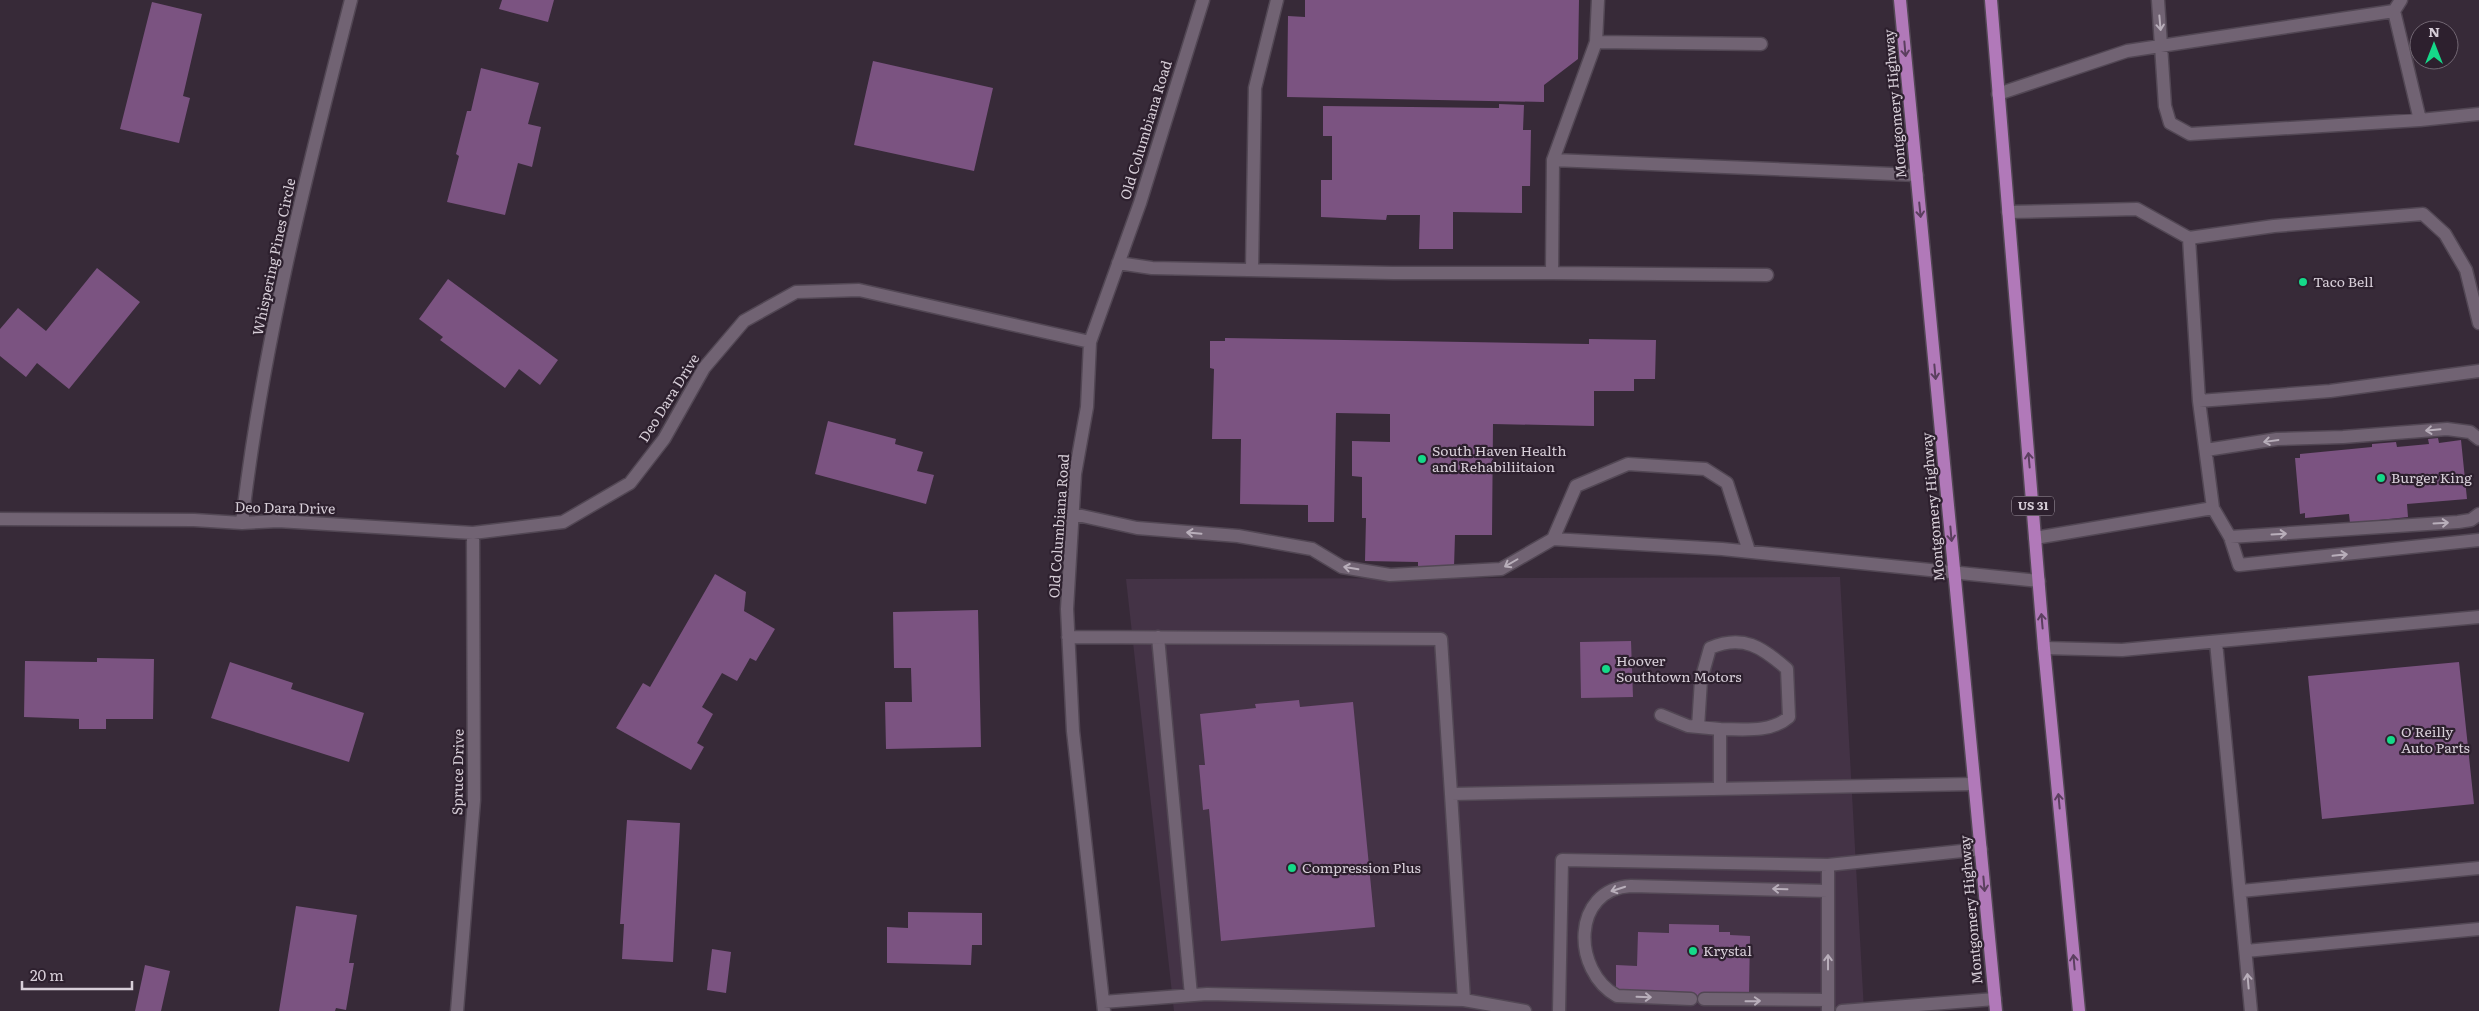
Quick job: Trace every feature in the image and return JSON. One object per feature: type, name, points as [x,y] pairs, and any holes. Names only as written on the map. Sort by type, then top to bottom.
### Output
[{"type":"main road","name":"Montgomery Highway","points":[[1900,0],[1995,1005]]},
{"type":"main road","name":"US 31","points":[[1991,0],[2044,648],[2079,1011]]},
{"type":"street","name":"Whispering Pines Circle","points":[[242,523],[250,445],[300,200],[351,0]]},
{"type":"street","name":"Old Columbiana Road","points":[[1103,1006],[1073,731],[1068,637],[1075,474],[1087,407],[1090,342],[1140,202],[1203,0]]},
{"type":"street","points":[[1252,270],[1255,88],[1277,0]]},
{"type":"street","points":[[1552,273],[1553,160],[1596,42],[1598,0]]},
{"type":"street","points":[[2158,0],[2165,106],[2170,123],[2190,134],[2420,120],[2479,114]]},
{"type":"street","points":[[1998,94],[2127,52],[2396,5],[2420,120]]},
{"type":"street","points":[[1596,42],[1761,44]]},
{"type":"street","points":[[1553,160],[1917,175]]},
{"type":"street","points":[[2008,212],[2137,209],[2189,238],[2274,226],[2423,214],[2446,234],[2466,270],[2479,323]]},
{"type":"street","points":[[2189,238],[2199,401],[2214,508],[2230,537],[2239,565],[2479,540]]},
{"type":"street","points":[[1118,263],[1152,268],[1252,270],[1768,275]]},
{"type":"street","name":"Deo Dara Drive","points":[[0,519],[194,520],[242,523],[278,520],[473,533],[563,522],[630,483],[664,440],[704,368],[744,321],[796,292],[859,290],[1090,342]]},
{"type":"street","points":[[2199,401],[2330,391],[2479,371]]},
{"type":"street","points":[[2206,450],[2277,440],[2343,437],[2448,428],[2470,432],[2479,439]]},
{"type":"street","points":[[1553,539],[1576,486],[1628,464],[1666,466],[1705,469],[1727,483],[1748,551]]},
{"type":"street","points":[[2035,538],[2214,508]]},
{"type":"street","points":[[1073,514],[1137,528],[1238,536],[1312,548],[1342,567],[1390,575],[1501,569],[1553,539],[1748,551],[2039,581]]},
{"type":"street","points":[[2230,537],[2458,522],[2471,520],[2479,514]]},
{"type":"street","name":"Spruce Drive","points":[[457,1011],[474,800],[473,533]]},
{"type":"street","points":[[2044,648],[2122,650],[2479,617]]},
{"type":"street","points":[[1068,637],[1442,639],[1464,1000]]},
{"type":"street","points":[[1158,638],[1191,995]]},
{"type":"street","points":[[1661,716],[1698,727],[1720,730],[1780,725],[1789,717],[1787,668],[1757,645],[1726,642],[1710,648],[1700,680],[1698,727]]},
{"type":"street","points":[[2216,642],[2251,1011]]},
{"type":"street","points":[[1720,730],[1720,788]]},
{"type":"street","points":[[1451,794],[1974,784]]},
{"type":"street","points":[[1559,1011],[1562,860],[1828,865],[1980,849]]},
{"type":"street","points":[[1704,999],[1828,1006],[1828,865]]},
{"type":"street","points":[[2241,891],[2479,868]]},
{"type":"street","points":[[1691,999],[1617,996],[1608,991],[1592,971],[1587,958],[1584,937],[1588,914],[1597,901],[1619,887],[1631,886],[1828,891]]},
{"type":"street","points":[[2246,951],[2479,929]]},
{"type":"street","points":[[1103,1006],[1191,995],[1464,1000],[1525,1011]]},
{"type":"street","points":[[1842,1011],[1995,1005]]},
{"type":"shaded area","points":[[1840,577],[1864,1011],[1174,1011],[1126,579]]},
{"type":"building","points":[[502,0],[554,0],[548,22],[499,9]]},
{"type":"building","points":[[1305,0],[1579,0],[1578,59],[1544,85],[1544,102],[1287,97],[1288,16],[1305,17]]},
{"type":"building","points":[[152,2],[202,14],[183,96],[190,98],[179,143],[120,129]]},
{"type":"building","points":[[873,61],[993,88],[974,171],[854,145]]},
{"type":"building","points":[[481,68],[539,83],[528,124],[541,127],[532,167],[518,163],[505,215],[447,202],[459,156],[456,154],[467,111],[471,111]]},
{"type":"building","points":[[1499,104],[1524,105],[1523,130],[1531,130],[1530,186],[1522,186],[1522,213],[1453,212],[1453,249],[1419,249],[1420,215],[1387,215],[1386,220],[1321,217],[1321,180],[1332,180],[1332,136],[1323,136],[1323,106],[1499,108]]},
{"type":"building","points":[[97,268],[140,302],[69,389],[37,363],[26,377],[0,356],[0,329],[18,308],[46,331]]},
{"type":"building","points":[[448,279],[558,360],[540,385],[519,369],[505,388],[440,340],[443,337],[419,319]]},
{"type":"building","name":"South Haven Health and Rehabiliitaion","points":[[1225,338],[1589,344],[1589,339],[1656,340],[1655,379],[1634,379],[1634,391],[1594,391],[1594,426],[1493,424],[1492,535],[1455,535],[1454,567],[1418,566],[1418,562],[1365,561],[1366,518],[1362,518],[1362,477],[1352,476],[1352,441],[1390,442],[1390,414],[1336,413],[1334,522],[1308,522],[1308,505],[1240,504],[1241,439],[1212,439],[1214,369],[1210,368],[1210,341],[1225,341]]},
{"type":"building","points":[[828,421],[896,439],[895,444],[923,452],[917,471],[934,475],[926,504],[815,474]]},
{"type":"building","name":"Burger King","points":[[2438,438],[2439,443],[2461,440],[2467,499],[2407,504],[2408,517],[2350,523],[2349,514],[2305,518],[2305,513],[2300,514],[2295,458],[2300,458],[2300,454],[2372,447],[2372,444],[2396,442],[2397,447],[2429,444],[2428,439]]},
{"type":"building","points":[[715,574],[746,592],[744,611],[775,629],[756,661],[750,658],[737,681],[722,673],[702,707],[713,714],[697,743],[704,747],[691,770],[616,728],[643,683],[650,687]]},
{"type":"building","points":[[978,610],[981,747],[886,749],[885,702],[912,702],[911,668],[894,668],[893,612]]},
{"type":"building","name":"Hoover Southtown Motors","points":[[1631,641],[1633,697],[1581,698],[1580,642]]},
{"type":"building","points":[[97,658],[154,659],[153,719],[106,719],[106,729],[79,729],[79,719],[24,717],[25,661],[97,662]]},
{"type":"building","points":[[230,662],[293,683],[291,689],[364,713],[349,762],[211,718]]},
{"type":"building","name":"O'Reilly Auto Parts","points":[[2459,662],[2474,804],[2322,819],[2308,676]]},
{"type":"building","name":"Compression Plus","points":[[1299,700],[1300,707],[1353,702],[1375,927],[1221,941],[1209,809],[1203,810],[1199,765],[1205,765],[1200,714],[1256,708],[1255,704]]},
{"type":"building","points":[[627,820],[680,823],[673,962],[622,959],[624,924],[620,924]]},
{"type":"building","points":[[296,906],[357,915],[349,963],[354,963],[346,1010],[336,1008],[335,1011],[279,1011]]},
{"type":"building","points":[[908,912],[982,913],[982,945],[972,945],[971,965],[887,963],[887,927],[908,928]]},
{"type":"building","name":"Krystal","points":[[1669,924],[1719,925],[1719,932],[1730,932],[1730,935],[1750,936],[1749,994],[1704,1004],[1616,991],[1616,965],[1637,966],[1638,932],[1669,933]]},
{"type":"building","points":[[712,949],[731,952],[726,993],[707,990]]},
{"type":"building","points":[[145,965],[170,971],[161,1011],[135,1011]]},
{"type":"place","name":"Taco Bell","points":[[2303,282]]},
{"type":"place","name":"South Haven Health and Rehabiliitaion","points":[[1422,459]]},
{"type":"place","name":"Burger King","points":[[2381,478]]},
{"type":"place","name":"Hoover Southtown Motors","points":[[1606,669]]},
{"type":"place","name":"O'Reilly Auto Parts","points":[[2391,740]]},
{"type":"place","name":"Compression Plus","points":[[1292,868]]},
{"type":"place","name":"Krystal","points":[[1693,951]]}]
